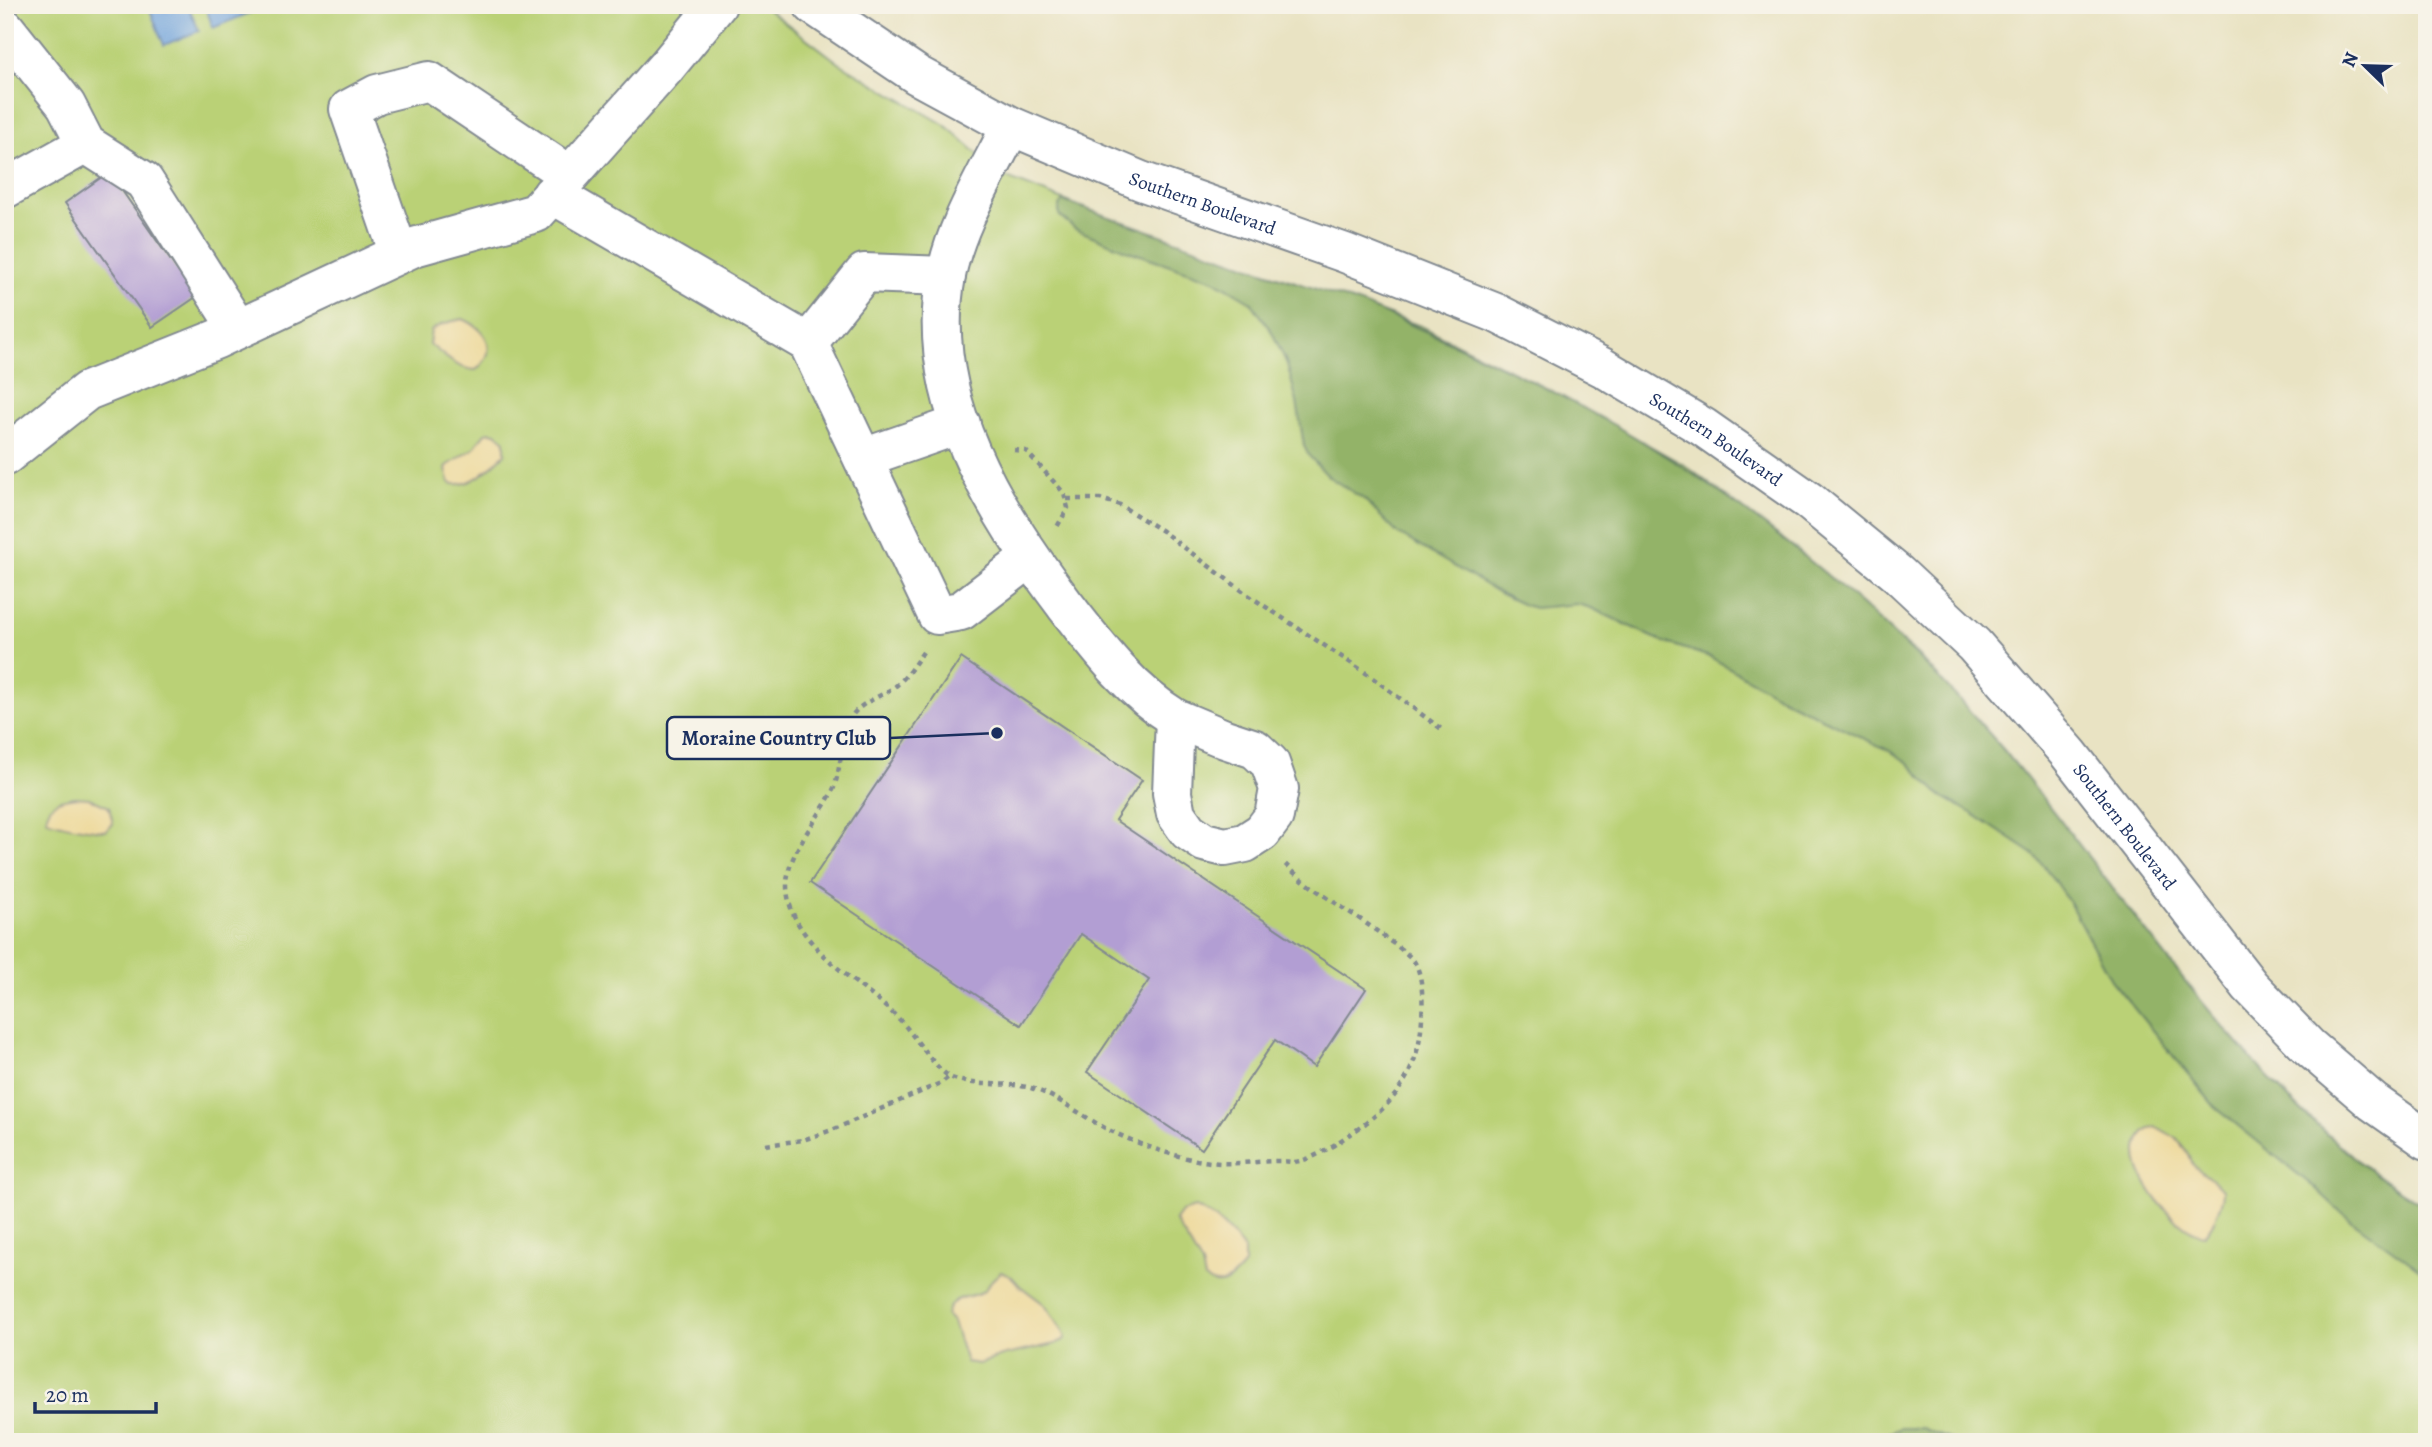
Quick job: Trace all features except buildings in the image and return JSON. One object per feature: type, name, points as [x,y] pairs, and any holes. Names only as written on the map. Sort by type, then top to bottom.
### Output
[{"type":"street","points":[[5,456],[87,391],[238,330],[414,247],[536,213],[718,5]]},
{"type":"street","name":"Southern Boulevard","points":[[813,5],[917,75],[1011,126],[1141,181],[1345,253],[1496,313],[1602,367],[1703,427],[1809,501],[1898,574],[1974,645],[2069,754],[2250,986],[2309,1047],[2373,1102],[2427,1140]]},
{"type":"street","points":[[5,29],[66,105],[86,144],[144,181],[238,330]]},
{"type":"street","points":[[399,254],[349,108],[377,94],[429,81],[560,184],[808,342],[937,615],[961,611],[1030,558]]},
{"type":"street","points":[[1011,126],[958,234],[946,276],[941,336],[947,384],[975,461],[996,504],[1030,558],[1100,651],[1156,707],[1175,719],[1255,749],[1270,763],[1279,789],[1274,816],[1259,835],[1245,843],[1224,847],[1205,842],[1188,831],[1176,814],[1172,793],[1175,719]]},
{"type":"street","points":[[5,190],[86,144]]},
{"type":"street","points":[[808,342],[864,273],[946,276]]},
{"type":"street","points":[[863,458],[961,424]]},
{"type":"path","points":[[1067,499],[1100,499],[1120,505],[1162,531],[1230,582],[1366,673],[1444,731]]},
{"type":"path","points":[[929,645],[897,685],[854,713],[839,760],[835,786],[795,854],[787,887],[799,924],[812,943],[831,963],[898,1018],[949,1077],[971,1083],[1008,1084],[1030,1088],[1133,1141],[1197,1160],[1220,1163],[1295,1162],[1338,1143],[1379,1113],[1398,1091],[1417,1051],[1422,1025],[1422,1001],[1415,961],[1371,926],[1306,882],[1288,867],[1259,835]]},
{"type":"path","points":[[766,1145],[803,1140],[832,1130],[941,1083],[949,1077]]},
{"type":"green space","points":[[5,5],[762,5],[839,63],[945,125],[1004,177],[1120,222],[1421,326],[1552,391],[1686,466],[1789,544],[1918,655],[2003,749],[2201,1006],[2276,1087],[2357,1162],[2427,1210],[2427,1442],[5,1442]]},
{"type":"green space","points":[[1063,201],[1361,304],[1489,360],[1586,409],[1648,445],[1692,473],[1779,536],[1901,641],[1975,717],[2037,791],[2184,979],[2237,1043],[2286,1096],[2339,1146],[2397,1189],[2427,1207],[2427,1275],[2342,1213],[2215,1107],[2111,980],[2069,902],[2033,854],[1941,796],[1907,762],[1890,751],[1791,703],[1710,657],[1661,641],[1577,604],[1535,608],[1524,605],[1397,533],[1365,500],[1329,477],[1309,456],[1304,446],[1287,364],[1272,332],[1251,302],[1214,280],[1126,250],[1075,229],[1059,215],[1059,206]]},
{"type":"green space","points":[[1901,1428],[1922,1428],[1957,1442],[1866,1442]]},
{"type":"sand","points":[[463,319],[478,328],[487,341],[487,355],[476,370],[456,364],[429,344],[431,331],[446,323]]},
{"type":"sand","points":[[491,432],[505,441],[505,454],[473,480],[450,483],[447,466],[473,449],[485,433]]},
{"type":"sand","points":[[76,797],[89,798],[109,807],[113,824],[106,831],[101,831],[46,819],[50,808],[56,802]]},
{"type":"sand","points":[[2155,1126],[2176,1138],[2189,1154],[2193,1165],[2223,1189],[2217,1214],[2204,1235],[2190,1230],[2175,1219],[2148,1187],[2140,1169],[2137,1151],[2141,1137]]},
{"type":"sand","points":[[1195,1208],[1229,1231],[1244,1250],[1244,1265],[1231,1279],[1221,1284],[1205,1279],[1202,1265],[1175,1220],[1181,1212]]},
{"type":"sand","points":[[1001,1272],[1012,1277],[1044,1304],[1066,1336],[1055,1344],[979,1364],[966,1362],[953,1322],[946,1315],[948,1308],[956,1300],[984,1291]]},
{"type":"water","points":[[148,5],[188,5],[199,31],[164,45]]},
{"type":"water","points":[[205,5],[269,5],[213,28]]},
{"type":"place","name":"Moraine Country Club","points":[[997,733]]}]
